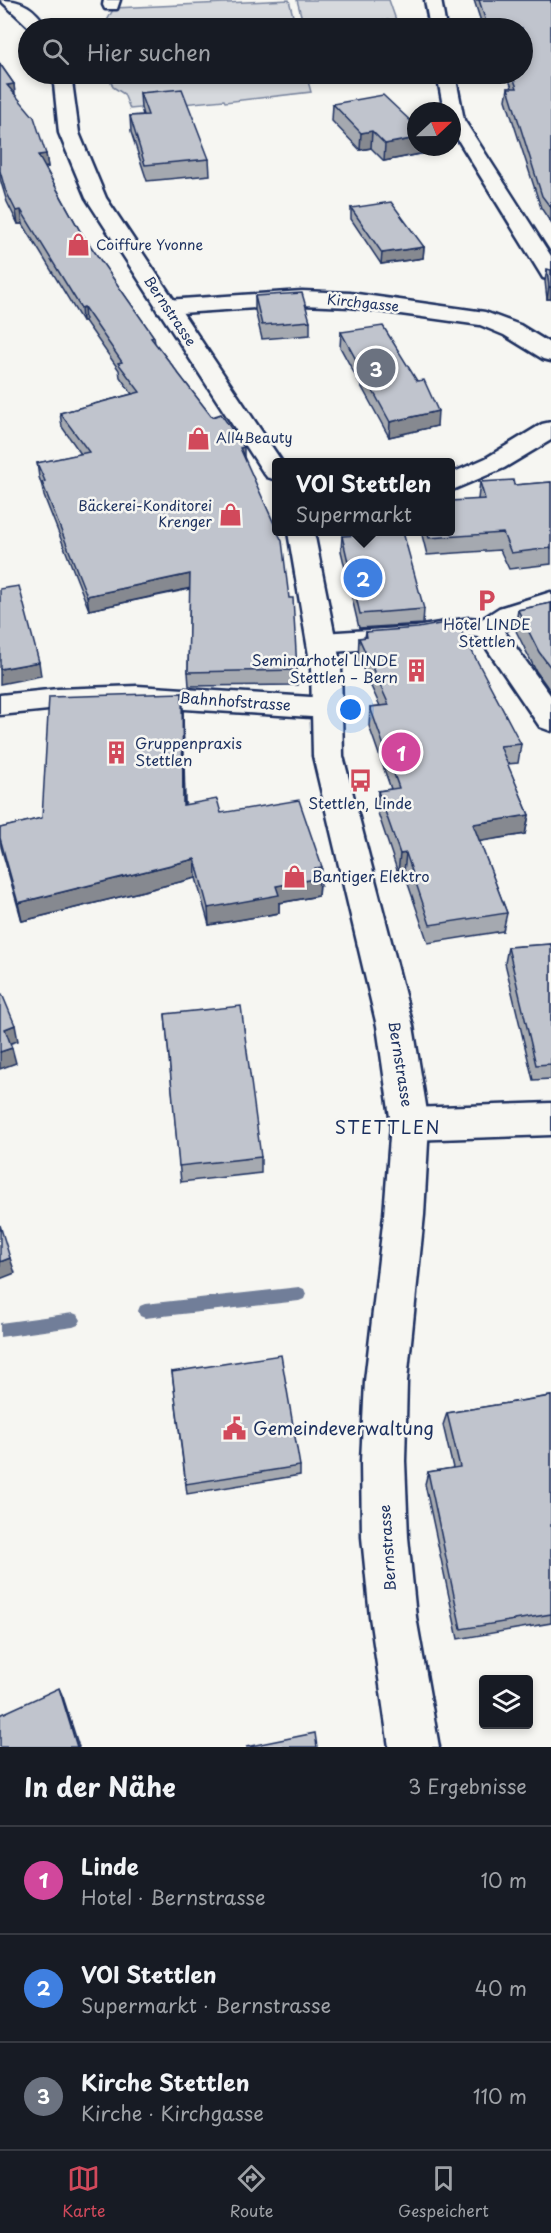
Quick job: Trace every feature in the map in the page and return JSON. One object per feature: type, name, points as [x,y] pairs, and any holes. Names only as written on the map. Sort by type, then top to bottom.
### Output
[{"type":"main road","points":[[7,0],[30,18]]},
{"type":"main road","points":[[433,0],[436,18]]},
{"type":"main road","name":"Bernstrasse","points":[[63,84],[69,133],[96,198],[272,466]]},
{"type":"main road","points":[[448,84],[455,120],[551,273]]},
{"type":"main road","name":"Kirchgasse","points":[[166,307],[302,298],[350,300],[485,319],[512,330],[551,354]]},
{"type":"main road","points":[[455,481],[495,463],[550,431]]},
{"type":"main road","name":"Bernstrasse","points":[[302,536],[326,667],[328,756],[395,1026],[410,1124],[405,1204],[386,1381],[383,1461],[385,1537],[393,1617],[414,1747]]},
{"type":"main road","points":[[322,643],[416,636],[469,627],[487,629],[509,615],[551,601]]},
{"type":"main road","points":[[487,629],[500,643],[551,720]]},
{"type":"main road","name":"Bahnhofstrasse","points":[[0,705],[102,697],[158,696],[272,706],[327,708]]},
{"type":"main road","points":[[410,1124],[551,1119]]},
{"type":"shaded area","points":[[289,0],[294,18],[108,18],[114,8]]},
{"type":"shaded area","points":[[297,0],[389,0],[395,18],[302,18]]},
{"type":"shaded area","points":[[112,84],[309,84],[311,92],[225,102],[224,100],[130,109],[124,94]]},
{"type":"building","points":[[479,0],[551,0],[551,208],[542,196],[508,88],[517,88],[516,84],[533,84],[533,18],[485,18]]},
{"type":"building","points":[[0,64],[14,84],[7,85],[34,117],[46,154],[38,155],[80,231],[154,337],[151,338],[212,417],[221,414],[244,447],[240,448],[272,519],[272,536],[280,536],[282,541],[289,598],[293,598],[297,670],[188,672],[190,574],[87,596],[42,482],[45,481],[37,463],[89,452],[60,413],[140,392],[118,363],[122,362],[84,307],[81,308],[21,210],[16,211],[5,189],[0,171]]},
{"type":"building","points":[[182,89],[209,159],[145,165],[130,116],[148,115],[140,93]]},
{"type":"building","points":[[383,95],[407,118],[407,140],[385,144],[372,131],[361,133],[333,104]]},
{"type":"building","points":[[391,202],[424,247],[382,253],[351,208]]},
{"type":"building","points":[[547,269],[551,270],[551,287],[549,287]]},
{"type":"building","points":[[302,293],[310,321],[262,325],[255,296]]},
{"type":"building","points":[[383,326],[417,381],[424,380],[438,411],[390,422],[341,332]]},
{"type":"building","points":[[513,480],[514,485],[551,482],[551,548],[511,553],[503,533],[429,538],[428,536],[455,536],[455,501],[485,499],[480,482]]},
{"type":"building","points":[[342,536],[404,536],[424,609],[360,614]]},
{"type":"building","points":[[19,586],[39,662],[0,669],[0,589]]},
{"type":"building","points":[[551,603],[551,668],[539,652],[518,610]]},
{"type":"building","points":[[456,621],[521,744],[500,746],[529,815],[473,824],[507,913],[430,925],[406,853],[400,854],[378,791],[399,788],[370,707],[389,705],[359,638],[367,637],[366,632],[418,628]]},
{"type":"building","points":[[182,693],[183,805],[217,799],[221,813],[299,800],[322,867],[315,868],[319,878],[276,886],[279,895],[208,908],[195,859],[18,903],[0,838],[0,828],[42,818],[49,697]]},
{"type":"building","points":[[551,944],[551,1064],[536,1065],[508,947]]},
{"type":"building","points":[[2,994],[15,1025],[5,1029],[12,1048],[0,1052],[0,995]]},
{"type":"building","points":[[241,1006],[261,1157],[179,1166],[165,1014]]},
{"type":"building","points":[[0,1225],[10,1258],[0,1262]]},
{"type":"building","name":"Gemeindeverwaltung","points":[[281,1355],[300,1466],[186,1484],[172,1372]]},
{"type":"building","points":[[551,1396],[551,1614],[461,1629],[428,1472],[460,1467],[447,1413]]},
{"type":"building","points":[[59,1688],[77,1747],[0,1747],[0,1715]]},
{"type":"building","points":[[315,1733],[317,1747],[246,1747]]},
{"type":"waterway","points":[[145,1311],[299,1294]]},
{"type":"waterway","points":[[0,1330],[73,1320]]},
{"type":"place","name":"Coiffure Yvonne","points":[[78,245]]},
{"type":"place","name":"Kirche Stettlen","points":[[376,368]]},
{"type":"place","name":"All4Beauty","points":[[198,438]]},
{"type":"place","name":"Bäckerei-Konditorei Krenger","points":[[230,514]]},
{"type":"place","name":"VOI Stettlen","points":[[363,578]]},
{"type":"place","name":"Hotel LINDE Stettlen","points":[[487,601]]},
{"type":"place","name":"Seminarhotel LINDE Stettlen – Bern","points":[[416,670]]},
{"type":"place","name":"Linde","points":[[401,752]]},
{"type":"place","name":"Gruppenpraxis Stettlen","points":[[117,753]]},
{"type":"place","name":"Stettlen, Linde","points":[[360,780]]},
{"type":"place","name":"Bantiger Elektro","points":[[294,877]]},
{"type":"place","name":"Gemeindeverwaltung","points":[[235,1429]]},
{"type":"district","name":"STETTLEN","points":[[388,1128]]}]
